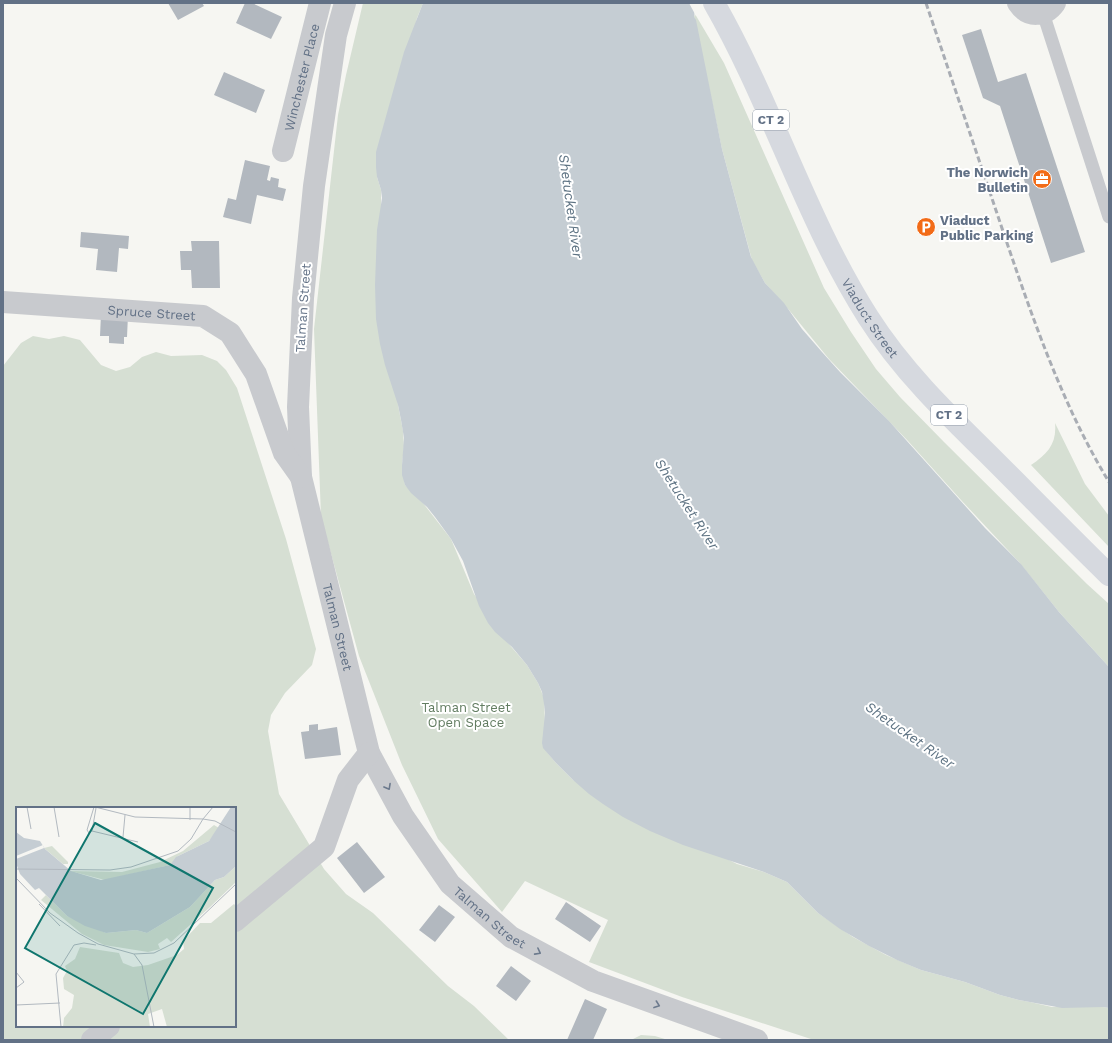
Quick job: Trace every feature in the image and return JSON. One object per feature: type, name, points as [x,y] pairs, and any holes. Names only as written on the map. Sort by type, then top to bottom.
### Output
[{"type":"highway","name":"Viaduct Street","points":[[714,3],[740,52],[825,240],[846,281],[882,338],[907,370],[946,412],[1105,572]]},
{"type":"street","name":"Winchester Place","points":[[283,151],[320,3]]},
{"type":"street","name":"Talman Street","points":[[345,3],[336,35],[314,186],[303,298],[298,407],[301,477],[369,752],[403,816],[450,884],[511,937],[593,981],[757,1040]]},
{"type":"street","points":[[1018,3],[1023,9],[1030,13],[1038,14],[1049,8]]},
{"type":"street","name":"Spruce Street","points":[[3,302],[203,316],[230,333],[256,374],[284,453],[301,477]]},
{"type":"street","points":[[236,920],[324,847],[348,780],[369,752]]},
{"type":"street","points":[[92,1040],[108,1027]]},
{"type":"lane","points":[[1049,8],[1109,217]]},
{"type":"green space","name":"Talman Street Open Space","points":[[363,3],[423,3],[417,18],[377,177],[381,190],[398,405],[403,431],[404,446],[402,465],[405,485],[423,503],[451,539],[474,594],[508,643],[527,665],[538,683],[544,698],[546,751],[573,780],[737,864],[764,872],[787,882],[818,913],[853,937],[886,955],[921,970],[965,982],[1000,995],[1019,1000],[1052,1007],[1109,1008],[1109,1040],[814,1040],[682,997],[589,962],[608,920],[525,881],[502,912],[438,839],[402,765],[359,656],[321,517],[314,329],[338,115]]},
{"type":"green space","points":[[695,14],[724,63],[824,288],[851,332],[876,369],[900,397],[1087,584],[1109,604],[1109,667],[1059,612],[1019,562],[908,441],[829,359],[765,283],[752,260],[722,149],[694,17]]},
{"type":"green space","points":[[33,336],[49,339],[64,336],[80,340],[101,365],[116,371],[130,367],[142,357],[156,352],[171,356],[202,355],[217,361],[226,370],[237,388],[286,539],[316,649],[312,665],[285,693],[271,715],[268,731],[279,794],[324,869],[346,894],[373,913],[448,986],[474,1006],[509,1040],[3,1040],[3,366],[21,343]]},
{"type":"green space","points":[[1055,423],[1085,484],[1109,516],[1109,547],[1031,465],[1047,452],[1053,442]]},
{"type":"green space","points":[[641,1035],[655,1036],[668,1040],[631,1040]]},
{"type":"water","name":"Shetucket River","points":[[423,3],[696,3],[694,17],[696,20],[722,149],[751,257],[765,283],[784,303],[802,329],[822,352],[889,421],[985,528],[1021,564],[1059,612],[1109,667],[1109,1008],[1062,1008],[1019,1000],[1000,995],[965,982],[921,970],[897,960],[840,929],[818,913],[787,882],[764,872],[683,845],[650,831],[623,817],[589,794],[556,763],[543,748],[542,743],[545,713],[542,692],[538,683],[527,665],[512,647],[495,632],[488,623],[479,606],[463,561],[451,539],[427,507],[411,493],[405,485],[402,475],[404,438],[401,420],[380,344],[376,319],[375,285],[377,230],[382,198],[377,177],[376,152],[404,52]]},
{"type":"pier","points":[[689,3],[698,3],[696,16]]},
{"type":"building","points":[[168,3],[202,3],[204,6],[178,20]]},
{"type":"building","points":[[245,3],[252,3],[282,17],[271,39],[236,23]]},
{"type":"building","name":"The Norwich Bulletin","points":[[981,29],[998,82],[1026,73],[1085,252],[1051,263],[1000,106],[983,98],[962,35]]},
{"type":"building","points":[[224,72],[265,90],[256,113],[214,95]]},
{"type":"building","points":[[245,160],[270,166],[267,180],[270,181],[271,177],[279,179],[278,187],[286,189],[283,201],[257,195],[251,224],[223,217],[228,198],[236,200]]},
{"type":"building","points":[[81,232],[129,236],[128,249],[119,248],[117,272],[96,270],[98,249],[80,247]]},
{"type":"building","points":[[191,241],[219,241],[220,288],[192,288],[191,270],[181,270],[180,251],[192,251]]},
{"type":"building","points":[[101,314],[128,315],[127,337],[124,337],[124,344],[109,343],[109,336],[100,336]]},
{"type":"building","points":[[318,724],[318,730],[337,727],[341,755],[305,759],[301,732],[309,731],[309,725]]},
{"type":"building","points":[[357,842],[385,877],[364,893],[337,858]]},
{"type":"building","points":[[566,902],[601,926],[590,942],[555,919]]},
{"type":"building","points":[[439,905],[455,917],[435,942],[419,930]]},
{"type":"building","points":[[511,966],[531,981],[516,1001],[496,986]]},
{"type":"building","points":[[585,999],[607,1009],[593,1040],[567,1040]]},
{"type":"railway","points":[[926,3],[1028,305],[1064,395],[1078,425],[1109,482]]},
{"type":"place","name":"The Norwich Bulletin","points":[[1042,179]]},
{"type":"place","name":"Viaduct Public Parking","points":[[926,227]]}]
